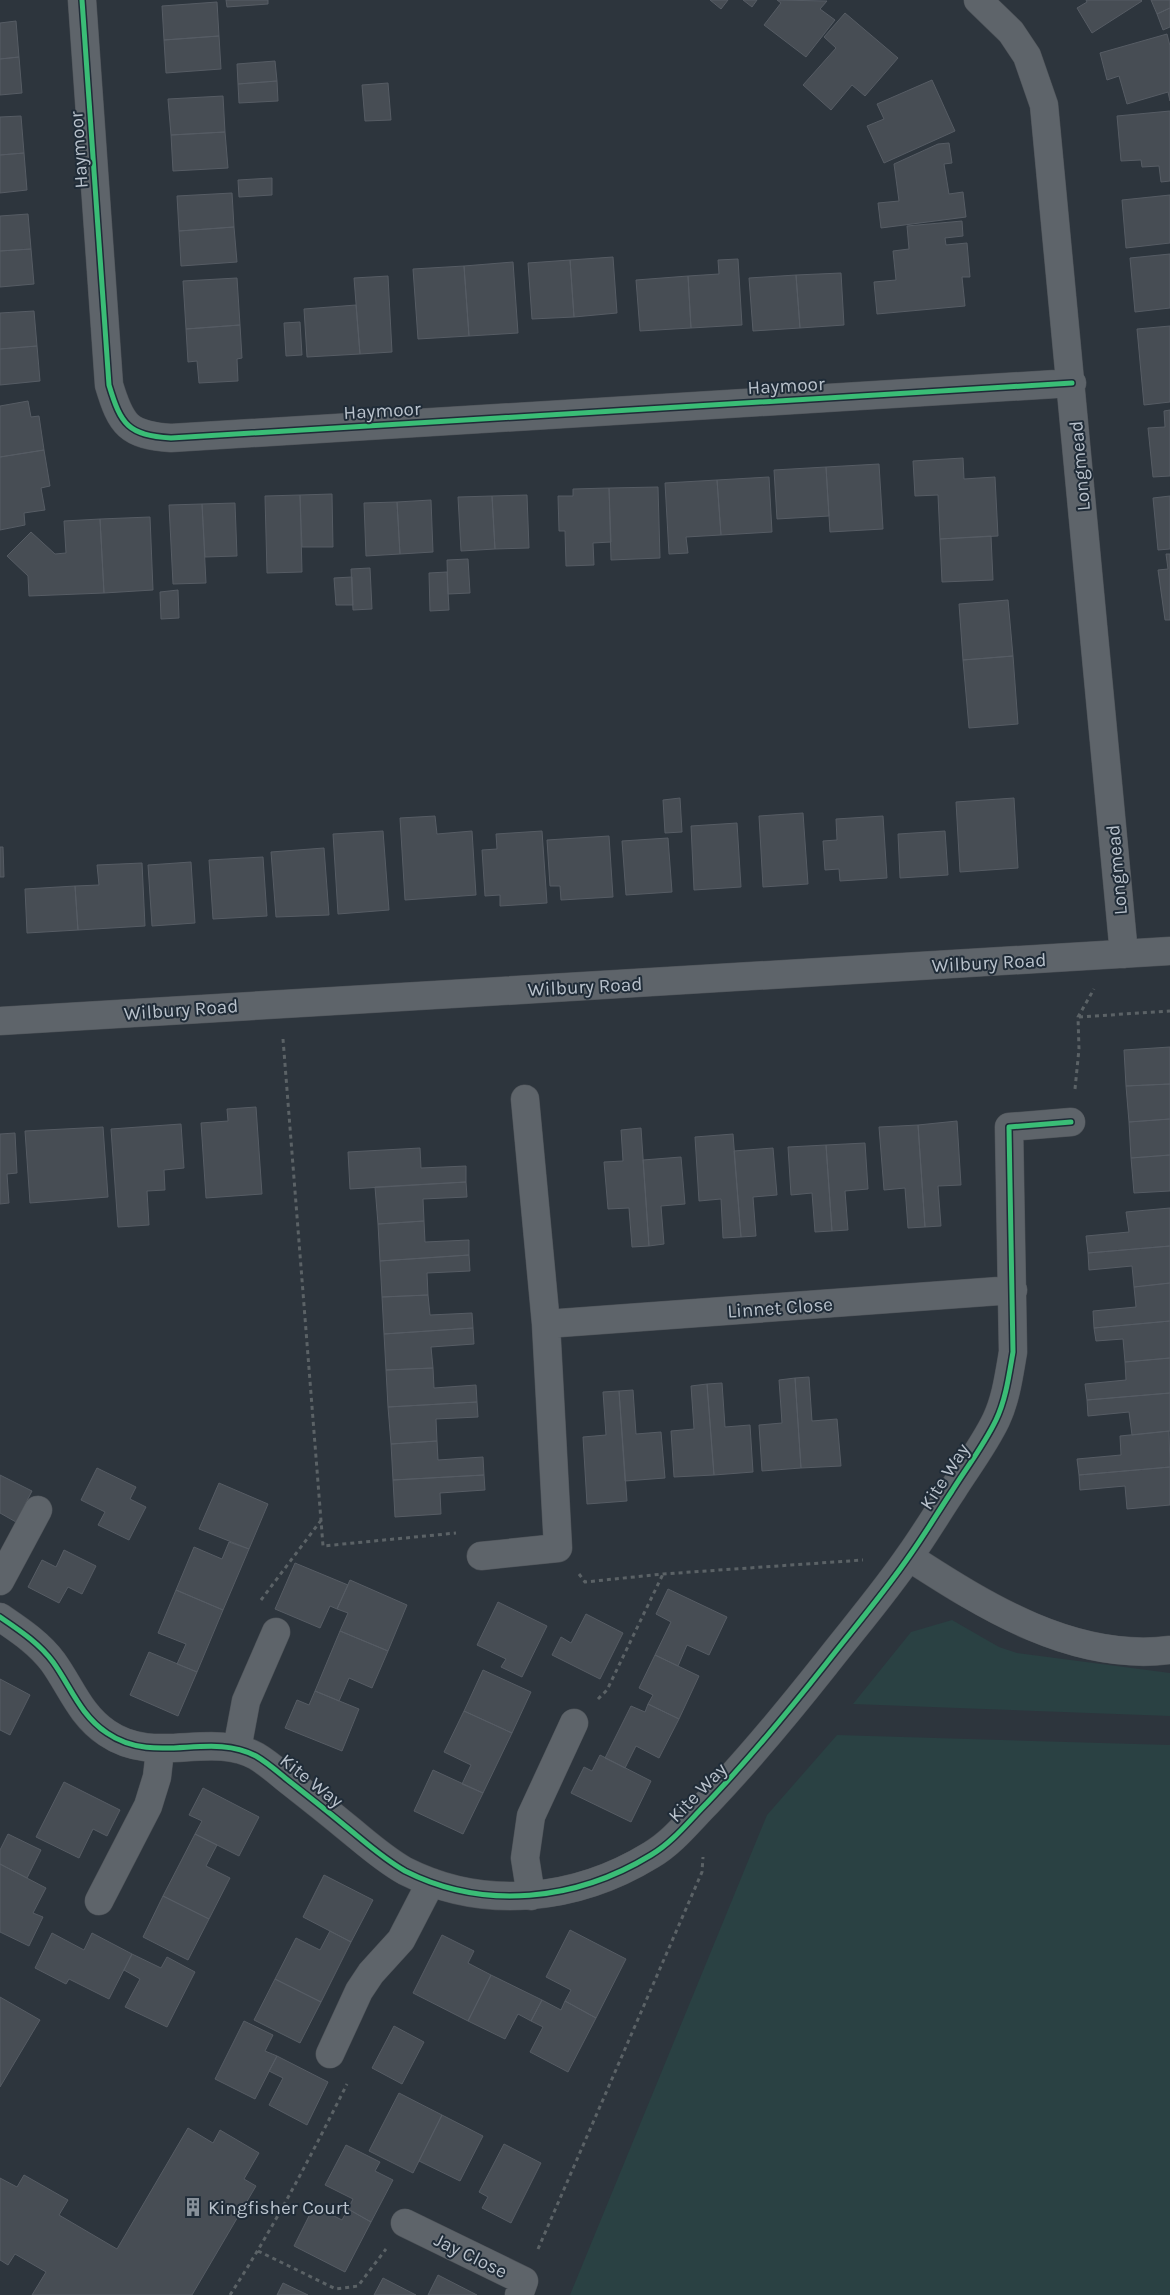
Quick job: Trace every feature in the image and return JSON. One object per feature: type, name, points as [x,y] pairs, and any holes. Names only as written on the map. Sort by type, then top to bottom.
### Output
[{"type":"street","name":"Haymoor","points":[[82,0],[109,384],[118,414],[131,428],[148,436],[171,438],[1072,383]]},
{"type":"street","name":"Longmead","points":[[978,0],[1011,32],[1027,56],[1044,105],[1072,383],[1124,954]]},
{"type":"street","name":"Wilbury Road","points":[[0,1021],[1170,951]]},
{"type":"street","points":[[481,1556],[558,1548],[546,1324],[525,1098]]},
{"type":"street","name":"Kite Way","points":[[0,1617],[34,1642],[53,1662],[80,1709],[107,1733],[122,1742],[160,1750],[211,1746],[238,1749],[257,1757],[378,1854],[405,1871],[431,1882],[469,1894],[497,1897],[531,1896],[581,1887],[628,1867],[652,1854],[673,1839],[742,1767],[787,1714],[909,1557],[982,1446],[997,1417],[1008,1384],[1013,1352],[1009,1127],[1071,1122]]},
{"type":"street","name":"Linnet Close","points":[[546,1324],[1013,1290]]},
{"type":"street","points":[[0,1581],[38,1510]]},
{"type":"street","points":[[909,1557],[972,1597],[1006,1615],[1043,1631],[1074,1641],[1110,1649],[1149,1653],[1170,1650]]},
{"type":"street","points":[[238,1749],[246,1701],[276,1632]]},
{"type":"street","points":[[531,1896],[525,1858],[531,1816],[574,1723]]},
{"type":"street","points":[[99,1901],[151,1798],[157,1777],[160,1750]]},
{"type":"street","points":[[330,2054],[358,1991],[371,1973],[401,1940],[431,1882]]},
{"type":"street","name":"Jay Close","points":[[405,2223],[521,2288]]},
{"type":"path","points":[[1071,1122],[1079,1049],[1078,1017],[1090,995]]},
{"type":"path","points":[[280,1003],[323,1546],[470,1531],[481,1556]]},
{"type":"path","points":[[1078,1017],[1170,1011]]},
{"type":"path","points":[[276,1632],[260,1601],[322,1518]]},
{"type":"path","points":[[558,1548],[585,1582],[663,1574],[909,1557]]},
{"type":"path","points":[[574,1723],[607,1690],[663,1574]]},
{"type":"path","points":[[521,2288],[702,1872],[703,1807]]},
{"type":"path","points":[[230,2295],[258,2251],[299,2179],[351,2076],[330,2054]]},
{"type":"path","points":[[258,2251],[336,2288],[358,2286],[405,2223]]},
{"type":"green space","points":[[952,1620],[999,1647],[1017,1653],[1170,1673],[1170,1716],[853,1704],[911,1632]]},
{"type":"green space","points":[[837,1735],[1170,1745],[1170,2295],[570,2295],[767,1815]]},
{"type":"building","points":[[226,0],[268,0],[268,4],[227,7]]},
{"type":"building","points":[[710,0],[728,0],[721,9]]},
{"type":"building","points":[[743,0],[757,0],[752,7]]},
{"type":"building","points":[[777,0],[827,1],[820,9],[835,20],[806,57],[764,25],[781,3]]},
{"type":"building","points":[[1086,0],[1142,1],[1092,33],[1077,8],[1087,2]]},
{"type":"building","points":[[1151,0],[1170,0],[1170,8],[1157,14]]},
{"type":"building","points":[[217,2],[219,36],[164,40],[162,6]]},
{"type":"building","points":[[1170,8],[1170,27],[1163,30],[1157,14]]},
{"type":"building","points":[[845,13],[898,58],[865,96],[852,85],[831,110],[803,85],[836,48],[824,37]]},
{"type":"building","points":[[16,21],[19,57],[0,59],[0,23]]},
{"type":"building","points":[[1167,34],[1170,46],[1170,101],[1168,92],[1127,104],[1119,76],[1107,80],[1100,53]]},
{"type":"building","points":[[219,36],[221,69],[166,73],[164,40]]},
{"type":"building","points":[[19,57],[22,93],[0,95],[0,59]]},
{"type":"building","points":[[275,61],[277,81],[238,84],[237,64]]},
{"type":"building","points":[[932,80],[955,131],[884,163],[867,126],[884,119],[877,104]]},
{"type":"building","points":[[277,81],[278,101],[239,103],[238,84]]},
{"type":"building","points":[[388,83],[391,120],[365,121],[362,85]]},
{"type":"building","points":[[223,96],[225,132],[171,135],[168,99]]},
{"type":"building","points":[[1170,111],[1170,181],[1161,182],[1159,166],[1142,167],[1141,160],[1121,161],[1117,116]]},
{"type":"building","points":[[21,116],[24,153],[0,155],[0,117]]},
{"type":"building","points":[[225,132],[228,168],[173,171],[171,135]]},
{"type":"building","points":[[949,143],[952,163],[944,164],[949,194],[963,192],[966,217],[881,228],[878,203],[899,201],[894,164],[938,144]]},
{"type":"building","points":[[24,153],[27,190],[0,193],[0,155]]},
{"type":"building","points":[[272,178],[272,195],[239,197],[238,180]]},
{"type":"building","points":[[232,193],[234,227],[179,231],[177,196]]},
{"type":"building","points":[[1170,195],[1170,243],[1126,248],[1122,200]]},
{"type":"building","points":[[28,214],[31,249],[0,251],[0,216]]},
{"type":"building","points":[[962,221],[963,236],[945,238],[946,245],[967,243],[970,277],[962,277],[965,306],[877,314],[874,282],[896,280],[893,251],[909,249],[907,226]]},
{"type":"building","points":[[234,227],[237,262],[181,266],[179,231]]},
{"type":"building","points":[[31,249],[34,284],[0,287],[0,251]]},
{"type":"building","points":[[1170,254],[1170,308],[1135,312],[1130,258]]},
{"type":"building","points":[[613,257],[617,313],[574,317],[570,260]]},
{"type":"building","points":[[738,259],[742,325],[691,328],[688,276],[719,274],[718,260]]},
{"type":"building","points":[[570,260],[574,317],[532,319],[528,263]]},
{"type":"building","points":[[513,262],[518,333],[469,336],[464,266]]},
{"type":"building","points":[[464,266],[469,336],[418,339],[413,269]]},
{"type":"building","points":[[841,273],[844,325],[800,328],[796,275]]},
{"type":"building","points":[[796,275],[800,328],[753,331],[749,278]]},
{"type":"building","points":[[388,276],[392,352],[360,354],[354,278]]},
{"type":"building","points":[[688,276],[691,328],[640,331],[636,280]]},
{"type":"building","points":[[237,278],[240,325],[186,329],[183,281]]},
{"type":"building","points":[[356,305],[360,354],[307,357],[304,309]]},
{"type":"building","points":[[34,311],[37,346],[0,349],[0,313]]},
{"type":"building","points":[[300,322],[302,355],[286,356],[284,323]]},
{"type":"building","points":[[240,325],[242,358],[237,359],[238,381],[199,383],[197,361],[188,362],[186,329]]},
{"type":"building","points":[[1170,326],[1170,402],[1144,405],[1137,329]]},
{"type":"building","points":[[37,346],[40,381],[0,385],[0,349]]},
{"type":"building","points":[[28,401],[31,417],[39,416],[44,450],[0,457],[0,406]]},
{"type":"building","points":[[1170,410],[1170,476],[1153,477],[1148,428],[1165,427],[1164,411]]},
{"type":"building","points":[[44,450],[50,486],[41,488],[45,510],[24,513],[25,525],[0,530],[0,457]]},
{"type":"building","points":[[963,458],[964,479],[995,477],[998,536],[940,539],[938,495],[915,496],[913,461]]},
{"type":"building","points":[[879,464],[883,529],[830,532],[826,467]]},
{"type":"building","points":[[826,467],[829,516],[777,519],[774,470]]},
{"type":"building","points":[[769,477],[772,532],[721,535],[717,480]]},
{"type":"building","points":[[717,480],[721,535],[686,537],[688,553],[669,554],[665,483]]},
{"type":"building","points":[[658,487],[660,558],[611,560],[609,488]]},
{"type":"building","points":[[609,488],[611,542],[593,543],[594,565],[566,566],[565,531],[559,531],[558,496],[573,496],[573,489]]},
{"type":"building","points":[[332,494],[333,547],[302,547],[300,495]]},
{"type":"building","points":[[300,495],[302,572],[267,573],[265,496]]},
{"type":"building","points":[[527,495],[529,548],[495,549],[492,496]]},
{"type":"building","points":[[492,496],[495,549],[461,551],[458,497]]},
{"type":"building","points":[[1170,496],[1170,549],[1158,550],[1153,498]]},
{"type":"building","points":[[431,500],[433,552],[400,554],[397,502]]},
{"type":"building","points":[[397,502],[400,554],[366,556],[364,503]]},
{"type":"building","points":[[235,503],[237,556],[205,557],[202,504]]},
{"type":"building","points":[[202,504],[206,583],[173,584],[169,505]]},
{"type":"building","points":[[150,517],[153,590],[104,593],[100,519]]},
{"type":"building","points":[[100,519],[104,593],[29,596],[28,576],[7,556],[31,532],[55,554],[66,553],[64,521]]},
{"type":"building","points":[[991,536],[993,580],[942,582],[940,539]]},
{"type":"building","points":[[1166,554],[1170,554],[1170,620],[1165,620],[1158,570],[1168,569]]},
{"type":"building","points":[[468,559],[470,593],[448,594],[447,560]]},
{"type":"building","points":[[370,568],[372,609],[353,610],[351,569]]},
{"type":"building","points":[[447,572],[449,610],[430,611],[429,573]]},
{"type":"building","points":[[352,577],[353,605],[336,605],[334,578]]},
{"type":"building","points":[[178,590],[179,618],[161,619],[160,592]]},
{"type":"building","points":[[1008,600],[1013,656],[963,660],[959,604]]},
{"type":"building","points":[[1013,656],[1018,724],[969,728],[963,660]]},
{"type":"building","points":[[680,798],[682,832],[665,833],[663,800]]},
{"type":"building","points":[[1014,798],[1018,868],[960,872],[956,802]]},
{"type":"building","points":[[803,813],[808,884],[763,887],[759,816]]},
{"type":"building","points":[[435,816],[437,834],[472,831],[476,895],[405,900],[400,818]]},
{"type":"building","points":[[883,816],[887,878],[840,881],[839,869],[825,870],[823,841],[837,840],[836,819]]},
{"type":"building","points":[[737,823],[741,887],[694,890],[691,826]]},
{"type":"building","points":[[383,831],[389,910],[338,914],[333,834]]},
{"type":"building","points":[[542,831],[547,903],[500,906],[500,895],[485,896],[482,850],[497,849],[496,834]]},
{"type":"building","points":[[945,831],[948,875],[900,878],[898,834]]},
{"type":"building","points":[[609,836],[613,897],[561,900],[560,886],[550,886],[547,840]]},
{"type":"building","points":[[668,838],[672,892],[626,895],[622,841]]},
{"type":"building","points":[[0,847],[3,847],[4,877],[0,877]]},
{"type":"building","points":[[324,848],[329,915],[276,917],[271,852]]},
{"type":"building","points":[[263,857],[267,916],[213,919],[209,860]]},
{"type":"building","points":[[191,862],[195,923],[152,926],[148,865]]},
{"type":"building","points":[[142,863],[145,926],[78,930],[75,886],[99,885],[97,865]]},
{"type":"building","points":[[75,886],[78,930],[27,933],[25,889]]},
{"type":"building","points":[[1170,1047],[1170,1084],[1126,1086],[1124,1050]]},
{"type":"building","points":[[1170,1084],[1170,1119],[1129,1122],[1126,1086]]},
{"type":"building","points":[[256,1107],[262,1194],[206,1198],[201,1123],[228,1121],[227,1109]]},
{"type":"building","points":[[1170,1119],[1170,1155],[1131,1158],[1129,1122]]},
{"type":"building","points":[[957,1121],[961,1185],[938,1186],[941,1226],[925,1227],[918,1125]]},
{"type":"building","points":[[181,1124],[184,1168],[164,1170],[165,1190],[147,1191],[149,1225],[118,1227],[111,1129]]},
{"type":"building","points":[[918,1125],[925,1227],[908,1228],[905,1188],[884,1190],[879,1127]]},
{"type":"building","points":[[103,1127],[108,1197],[30,1203],[25,1131]]},
{"type":"building","points":[[641,1128],[649,1246],[632,1247],[629,1208],[608,1209],[604,1162],[623,1161],[621,1130]]},
{"type":"building","points":[[15,1133],[17,1173],[7,1174],[9,1203],[0,1204],[0,1134]]},
{"type":"building","points":[[733,1134],[741,1237],[723,1238],[721,1199],[699,1201],[695,1137]]},
{"type":"building","points":[[865,1143],[868,1189],[845,1191],[848,1230],[832,1231],[826,1145]]},
{"type":"building","points":[[826,1145],[832,1231],[815,1232],[812,1193],[791,1195],[788,1147]]},
{"type":"building","points":[[420,1148],[421,1168],[466,1166],[466,1182],[350,1189],[348,1152]]},
{"type":"building","points":[[773,1148],[777,1195],[753,1197],[756,1236],[741,1237],[734,1151]]},
{"type":"building","points":[[1170,1155],[1170,1191],[1134,1193],[1131,1158]]},
{"type":"building","points":[[681,1157],[685,1204],[661,1206],[664,1244],[649,1246],[643,1160]]},
{"type":"building","points":[[466,1182],[467,1197],[423,1199],[424,1221],[378,1224],[375,1187]]},
{"type":"building","points":[[1170,1208],[1170,1246],[1088,1253],[1086,1236],[1129,1232],[1126,1212]]},
{"type":"building","points":[[424,1221],[425,1242],[469,1240],[469,1255],[380,1261],[378,1224]]},
{"type":"building","points":[[1170,1246],[1170,1283],[1134,1287],[1132,1266],[1089,1270],[1088,1253]]},
{"type":"building","points":[[469,1255],[470,1271],[427,1273],[428,1295],[382,1297],[380,1261]]},
{"type":"building","points":[[1170,1283],[1170,1321],[1094,1328],[1093,1311],[1136,1307],[1134,1287]]},
{"type":"building","points":[[428,1295],[430,1315],[472,1313],[473,1328],[384,1334],[382,1297]]},
{"type":"building","points":[[1170,1321],[1170,1358],[1125,1362],[1123,1339],[1096,1341],[1094,1328]]},
{"type":"building","points":[[473,1328],[474,1344],[431,1347],[433,1368],[386,1370],[384,1334]]},
{"type":"building","points":[[1170,1358],[1170,1393],[1087,1400],[1085,1384],[1126,1380],[1125,1362]]},
{"type":"building","points":[[433,1368],[434,1388],[476,1385],[477,1402],[388,1407],[386,1370]]},
{"type":"building","points":[[809,1377],[812,1421],[837,1419],[841,1466],[801,1468],[795,1378]]},
{"type":"building","points":[[795,1378],[801,1468],[762,1471],[759,1425],[782,1423],[779,1380]]},
{"type":"building","points":[[722,1383],[725,1427],[750,1425],[753,1472],[714,1475],[707,1384]]},
{"type":"building","points":[[707,1384],[714,1475],[674,1477],[671,1431],[694,1429],[691,1386]]},
{"type":"building","points":[[633,1390],[636,1434],[661,1432],[665,1478],[625,1481],[619,1391]]},
{"type":"building","points":[[619,1391],[627,1501],[587,1504],[583,1437],[606,1435],[603,1392]]},
{"type":"building","points":[[1170,1393],[1170,1431],[1132,1435],[1129,1412],[1088,1416],[1087,1400]]},
{"type":"building","points":[[477,1402],[478,1417],[436,1419],[437,1441],[391,1444],[388,1407]]},
{"type":"building","points":[[1169,1431],[1170,1467],[1079,1475],[1077,1459],[1121,1455],[1120,1436]]},
{"type":"building","points":[[437,1441],[438,1460],[483,1457],[484,1475],[393,1480],[391,1444]]},
{"type":"building","points":[[1170,1467],[1170,1505],[1127,1509],[1125,1486],[1080,1490],[1079,1475]]},
{"type":"building","points":[[97,1468],[136,1487],[130,1499],[146,1507],[129,1540],[98,1525],[105,1512],[81,1500]]},
{"type":"building","points":[[0,1475],[32,1491],[16,1522],[0,1513]]},
{"type":"building","points":[[484,1475],[485,1490],[440,1493],[441,1514],[395,1517],[393,1480]]},
{"type":"building","points":[[219,1483],[268,1504],[249,1549],[199,1529]]},
{"type":"building","points":[[229,1542],[249,1549],[223,1610],[176,1590],[194,1547],[222,1559]]},
{"type":"building","points":[[64,1550],[96,1566],[82,1594],[68,1587],[59,1603],[28,1587],[42,1560],[56,1567]]},
{"type":"building","points":[[295,1563],[348,1585],[337,1609],[330,1606],[320,1628],[275,1609]]},
{"type":"building","points":[[350,1580],[407,1605],[388,1651],[340,1631],[348,1613],[337,1609]]},
{"type":"building","points":[[668,1589],[727,1617],[709,1655],[687,1645],[678,1666],[655,1655],[671,1622],[656,1614]]},
{"type":"building","points":[[176,1590],[223,1610],[197,1672],[177,1664],[186,1644],[158,1633]]},
{"type":"building","points":[[498,1602],[547,1626],[522,1677],[501,1667],[506,1659],[477,1645]]},
{"type":"building","points":[[586,1614],[623,1633],[600,1679],[552,1655],[561,1637],[571,1643]]},
{"type":"building","points":[[340,1631],[388,1651],[372,1688],[349,1678],[339,1701],[315,1691]]},
{"type":"building","points":[[149,1652],[197,1672],[178,1716],[130,1695]]},
{"type":"building","points":[[655,1655],[699,1676],[679,1719],[648,1704],[653,1695],[639,1688]]},
{"type":"building","points":[[483,1670],[531,1692],[512,1733],[464,1711]]},
{"type":"building","points":[[0,1679],[30,1695],[10,1735],[0,1730]]},
{"type":"building","points":[[315,1691],[359,1709],[342,1751],[285,1728],[297,1700],[309,1705]]},
{"type":"building","points":[[648,1704],[679,1719],[659,1758],[636,1746],[625,1768],[605,1758],[631,1706],[645,1712]]},
{"type":"building","points":[[464,1711],[512,1733],[483,1793],[462,1784],[471,1765],[444,1752]]},
{"type":"building","points":[[600,1755],[651,1781],[631,1822],[571,1793],[584,1767],[592,1771]]},
{"type":"building","points":[[433,1770],[483,1793],[463,1834],[414,1811]]},
{"type":"building","points":[[64,1782],[120,1810],[107,1836],[93,1829],[79,1858],[36,1837]]},
{"type":"building","points":[[203,1788],[259,1817],[239,1856],[195,1834],[202,1821],[189,1815]]},
{"type":"building","points":[[8,1834],[41,1850],[27,1878],[0,1864],[0,1850]]},
{"type":"building","points":[[195,1834],[217,1845],[206,1866],[230,1878],[209,1919],[163,1896]]},
{"type":"building","points":[[0,1864],[46,1888],[33,1913],[43,1917],[29,1946],[0,1932]]},
{"type":"building","points":[[324,1875],[373,1900],[351,1942],[303,1917]]},
{"type":"building","points":[[163,1896],[209,1919],[188,1960],[143,1937]]},
{"type":"building","points":[[570,1930],[626,1959],[596,2018],[565,2001],[571,1990],[546,1977]]},
{"type":"building","points":[[330,1931],[351,1942],[321,2002],[275,1979],[296,1938],[320,1950]]},
{"type":"building","points":[[52,1933],[84,1950],[92,1933],[132,1954],[109,1999],[69,1979],[66,1984],[35,1968]]},
{"type":"building","points":[[442,1935],[474,1951],[468,1963],[491,1975],[468,2021],[413,1993]]},
{"type":"building","points":[[132,1954],[161,1968],[167,1957],[195,1972],[167,2027],[125,2007],[140,1979],[124,1970]]},
{"type":"building","points":[[491,1975],[542,2000],[531,2021],[518,2014],[505,2039],[468,2021]]},
{"type":"building","points":[[275,1979],[321,2002],[300,2043],[254,2020]]},
{"type":"building","points":[[0,1997],[40,2020],[0,2087]]},
{"type":"building","points":[[542,2000],[561,2010],[565,2001],[596,2018],[568,2072],[530,2052],[543,2027],[531,2021]]},
{"type":"building","points":[[244,2021],[273,2035],[265,2051],[277,2056],[255,2099],[215,2079]]},
{"type":"building","points":[[394,2026],[424,2042],[402,2084],[372,2068]]},
{"type":"building","points":[[277,2056],[328,2082],[307,2125],[269,2105],[283,2078],[269,2071]]},
{"type":"building","points":[[399,2093],[442,2115],[413,2173],[369,2151]]},
{"type":"building","points":[[442,2115],[483,2136],[460,2181],[419,2161]]},
{"type":"building","name":"Kingfisher Court","points":[[188,2128],[213,2143],[220,2130],[259,2153],[244,2179],[256,2186],[192,2295],[32,2295],[46,2272],[15,2254],[8,2265],[0,2260],[0,2178],[17,2187],[24,2175],[68,2200],[59,2215],[117,2249]]},
{"type":"building","points":[[504,2144],[541,2163],[511,2223],[482,2208],[488,2197],[479,2192]]},
{"type":"building","points":[[346,2145],[380,2162],[375,2171],[393,2180],[371,2222],[348,2209],[353,2199],[325,2185]]},
{"type":"building","points":[[314,2206],[342,2220],[348,2209],[371,2222],[345,2272],[294,2246]]},
{"type":"building","points":[[438,2275],[477,2295],[428,2295]]},
{"type":"building","points":[[383,2278],[416,2295],[374,2295]]},
{"type":"building","points":[[283,2283],[308,2295],[277,2295]]},
{"type":"cycle path","points":[[82,0],[109,385],[113,399],[123,419],[128,425],[145,434],[171,438],[1072,383]]},
{"type":"cycle path","points":[[0,1617],[28,1637],[47,1655],[83,1709],[107,1733],[125,1742],[144,1747],[220,1746],[238,1749],[256,1756],[389,1861],[405,1871],[435,1884],[466,1892],[498,1896],[530,1895],[561,1891],[592,1883],[622,1871],[659,1850],[674,1838],[768,1736],[900,1569],[986,1438],[1002,1404],[1013,1352],[1009,1127],[1071,1122]]},
{"type":"place","name":"Kingfisher Court","points":[[193,2207]]}]
